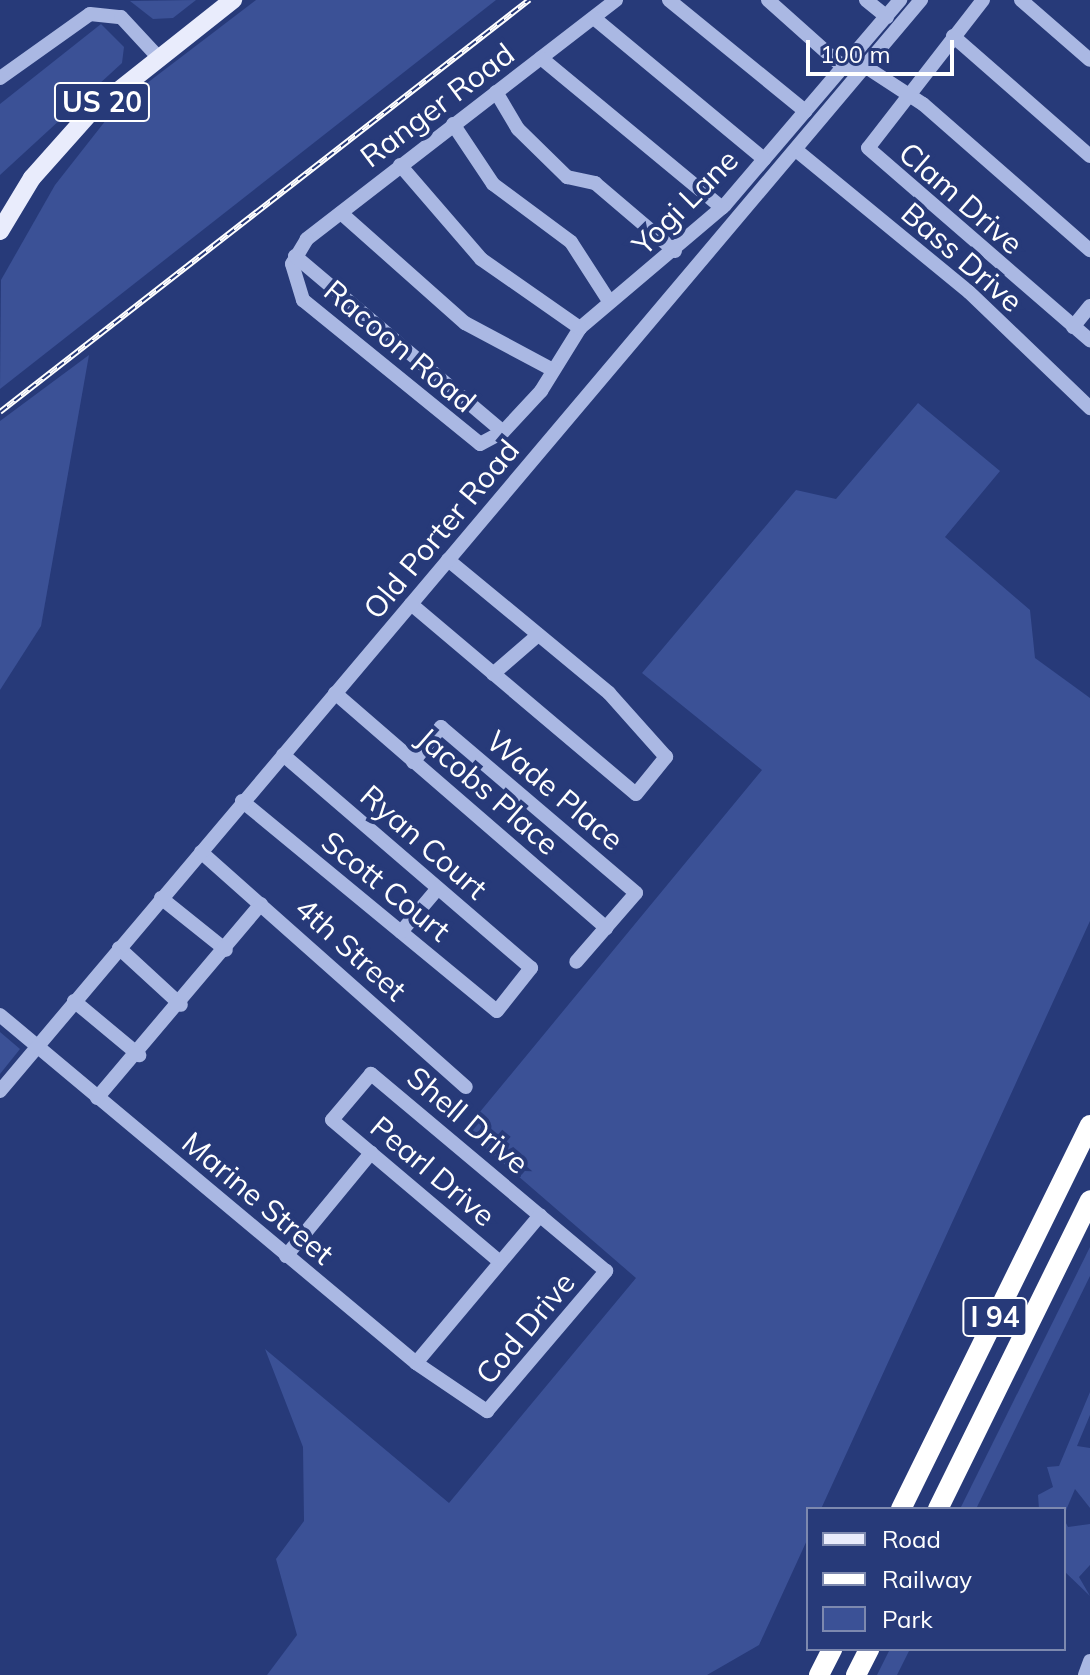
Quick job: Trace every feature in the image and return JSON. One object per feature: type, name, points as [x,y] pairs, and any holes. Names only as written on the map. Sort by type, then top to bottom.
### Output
[{"type":"highway","name":"I 94","points":[[902,1507],[1090,1125]]},
{"type":"highway","name":"I 94","points":[[939,1507],[1090,1200]]},
{"type":"highway","points":[[819,1675],[831,1651]]},
{"type":"highway","points":[[856,1675],[868,1651]]},
{"type":"main road","name":"US 20","points":[[0,231],[58,145],[158,57],[233,0]]},
{"type":"street","name":"Ranger Road","points":[[295,256],[400,165],[616,0]]},
{"type":"street","points":[[669,0],[805,111]]},
{"type":"street","points":[[768,0],[843,67],[866,67],[907,94],[1090,250]]},
{"type":"street","points":[[866,0],[887,17]]},
{"type":"street","name":"Yogi Lane","points":[[503,432],[553,370],[580,328],[609,301],[675,251],[722,208],[900,0]]},
{"type":"street","name":"Old Porter Road","points":[[0,1091],[921,0]]},
{"type":"street","points":[[907,94],[983,0]]},
{"type":"street","points":[[1021,0],[1090,60]]},
{"type":"street","points":[[0,78],[74,22],[111,6],[158,57]]},
{"type":"street","points":[[594,18],[764,159]]},
{"type":"street","points":[[953,36],[1090,156]]},
{"type":"street","points":[[541,58],[722,208]]},
{"type":"street","points":[[496,92],[518,129],[567,177],[595,183],[675,251]]},
{"type":"street","name":"Clam Drive","points":[[907,94],[871,140],[870,152],[1073,327]]},
{"type":"street","points":[[453,124],[485,176],[571,242],[609,301]]},
{"type":"street","name":"Bass Drive","points":[[796,150],[969,292],[1090,408]]},
{"type":"street","points":[[400,165],[481,259],[580,328]]},
{"type":"street","points":[[341,213],[465,323],[553,370]]},
{"type":"street","points":[[295,256],[503,432]]},
{"type":"street","name":"Racoon Road","points":[[295,256],[293,282],[303,300],[473,440],[488,443],[503,432]]},
{"type":"street","points":[[1090,306],[1073,327],[1090,340]]},
{"type":"street","points":[[411,604],[636,794],[666,757],[609,693],[448,560]]},
{"type":"street","points":[[493,674],[538,635]]},
{"type":"street","name":"Jacobs Place","points":[[335,693],[606,928]]},
{"type":"street","name":"Wade Place","points":[[413,762],[441,727],[636,893],[606,928]]},
{"type":"street","name":"Ryan Court","points":[[283,755],[531,968],[497,1011]]},
{"type":"street","name":"Scott Court","points":[[242,801],[497,1011]]},
{"type":"street","name":"4th Street","points":[[201,852],[466,1087]]},
{"type":"street","points":[[401,932],[438,888]]},
{"type":"street","points":[[161,898],[226,950]]},
{"type":"street","points":[[97,1098],[139,1055],[261,904]]},
{"type":"street","points":[[576,962],[606,928]]},
{"type":"street","points":[[119,948],[181,1005]]},
{"type":"street","points":[[74,1001],[139,1055]]},
{"type":"street","name":"Marine Street","points":[[0,1015],[416,1363],[489,1410]]},
{"type":"street","name":"Shell Drive","points":[[332,1120],[371,1074],[540,1215]]},
{"type":"street","name":"Pearl Drive","points":[[332,1120],[500,1262]]},
{"type":"street","points":[[286,1256],[371,1153]]},
{"type":"street","points":[[416,1363],[540,1215]]},
{"type":"street","name":"Cod Drive","points":[[489,1410],[606,1271],[540,1215]]},
{"type":"street","points":[[1085,1675],[1090,1661]]},
{"type":"green space","points":[[196,0],[173,18],[153,19],[130,1]]},
{"type":"green space","points":[[256,0],[496,0],[0,389],[1,280],[55,185],[117,106]]},
{"type":"green space","points":[[101,24],[124,47],[122,63],[0,175],[0,104]]},
{"type":"green space","points":[[89,355],[41,626],[0,690],[0,421]]},
{"type":"green space","points":[[918,403],[1000,471],[945,537],[1030,610],[1035,658],[1090,698],[1090,921],[822,1507],[806,1507],[806,1542],[759,1645],[707,1675],[267,1675],[297,1635],[276,1559],[304,1521],[303,1447],[265,1349],[449,1503],[636,1278],[465,1130],[762,770],[642,673],[796,490],[836,499]]},
{"type":"green space","points":[[0,1032],[20,1049],[0,1074]]},
{"type":"green space","points":[[1090,1247],[1090,1276],[977,1507],[961,1507]]},
{"type":"green space","points":[[1090,1392],[1090,1415],[1077,1446],[1090,1448],[1090,1508],[1075,1489],[1066,1510],[1066,1507],[1039,1507],[1038,1495],[1053,1487],[1047,1467],[1059,1466]]},
{"type":"green space","points":[[1066,1523],[1068,1527],[1090,1524],[1090,1565],[1079,1577],[1090,1596],[1066,1573]]},
{"type":"green space","points":[[889,1651],[909,1651],[897,1675],[877,1675]]},
{"type":"railway","points":[[0,412],[529,0]]}]
